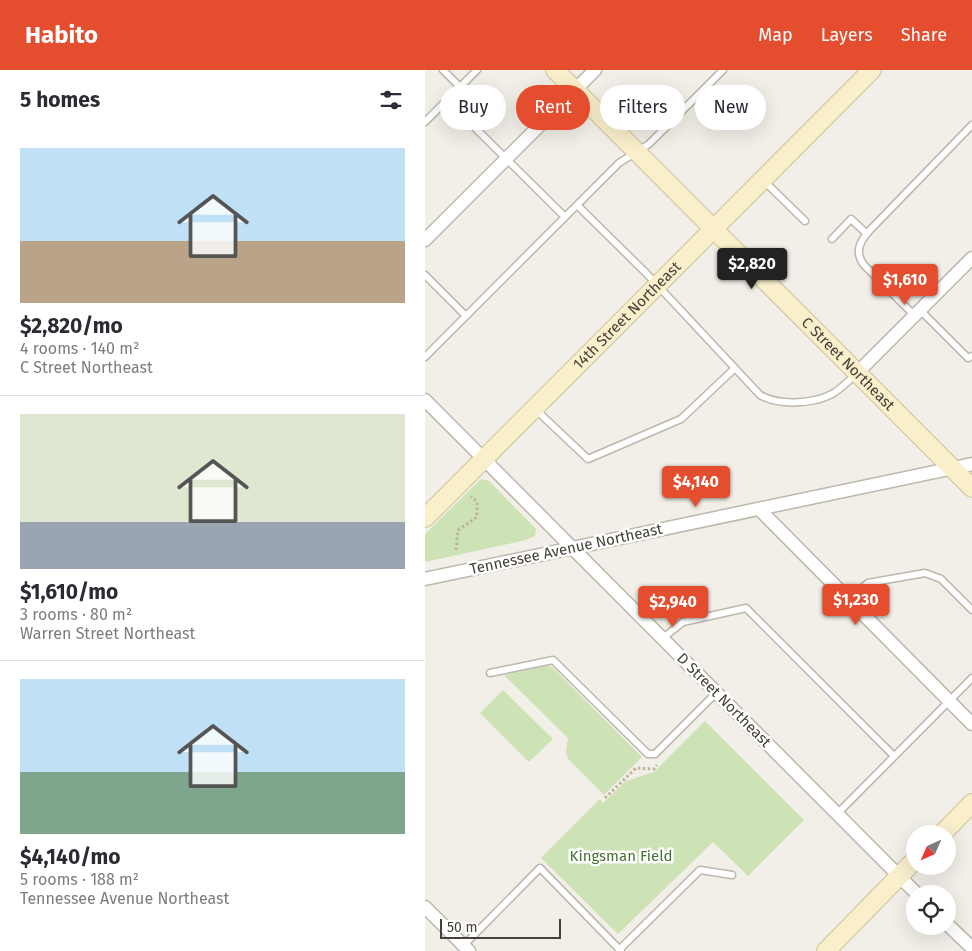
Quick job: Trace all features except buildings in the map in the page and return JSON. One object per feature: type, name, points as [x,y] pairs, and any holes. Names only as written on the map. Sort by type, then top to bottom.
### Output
[{"type":"street","name":"C Street Northeast","points":[[555,70],[570,85]]},
{"type":"street","points":[[580,85],[595,70]]},
{"type":"street","name":"14th Street Northeast","points":[[425,518],[872,70]]},
{"type":"street","name":"C Street Northeast","points":[[590,105],[972,488]]},
{"type":"street","points":[[425,240],[535,130]]},
{"type":"street","points":[[857,373],[972,258]]},
{"type":"street","name":"D Street Northeast","points":[[425,400],[909,885]]},
{"type":"street","name":"Tennessee Avenue Northeast","points":[[425,579],[972,464]]},
{"type":"street","points":[[760,510],[972,724]]},
{"type":"street","points":[[951,825],[970,809]]},
{"type":"street","points":[[830,950],[906,870]]},
{"type":"street","points":[[425,907],[466,948]]},
{"type":"street","points":[[956,933],[972,948]]},
{"type":"lane","points":[[443,70],[458,85]]},
{"type":"lane","points":[[462,85],[477,70]]},
{"type":"lane","points":[[425,357],[619,163],[649,144],[723,70]]},
{"type":"lane","points":[[425,122],[440,107]]},
{"type":"lane","points":[[972,125],[867,234],[858,252],[861,262],[968,358],[972,356]]},
{"type":"lane","points":[[478,130],[565,217]]},
{"type":"lane","points":[[762,179],[805,221]]},
{"type":"lane","points":[[577,205],[760,395],[778,402],[793,404],[828,396],[857,373]]},
{"type":"lane","points":[[832,239],[851,219],[867,234]]},
{"type":"lane","points":[[425,276],[466,316]]},
{"type":"lane","points":[[534,408],[581,456],[588,459],[681,419],[734,369]]},
{"type":"lane","points":[[849,599],[868,583],[925,573],[941,579],[972,610]]},
{"type":"lane","points":[[663,638],[683,622],[746,608],[894,756]]},
{"type":"lane","points":[[490,673],[553,660],[648,754],[655,754],[717,692]]},
{"type":"lane","points":[[838,813],[972,678]]},
{"type":"lane","points":[[466,948],[539,868],[620,950],[700,870],[733,875]]},
{"type":"path","points":[[456,550],[458,530],[477,517],[477,502],[471,496]]},
{"type":"green space","points":[[481,479],[489,481],[536,529],[535,536],[526,540],[425,562],[425,534]]},
{"type":"green space","points":[[547,666],[552,667],[642,757],[604,795],[568,759],[566,752],[568,738],[504,675]]},
{"type":"green space","points":[[503,690],[553,739],[529,762],[480,713]]},
{"type":"green space","name":"Kingsman Field","points":[[705,721],[804,820],[748,876],[713,842],[618,934],[541,858],[600,799],[603,803],[626,781],[654,772]]}]
